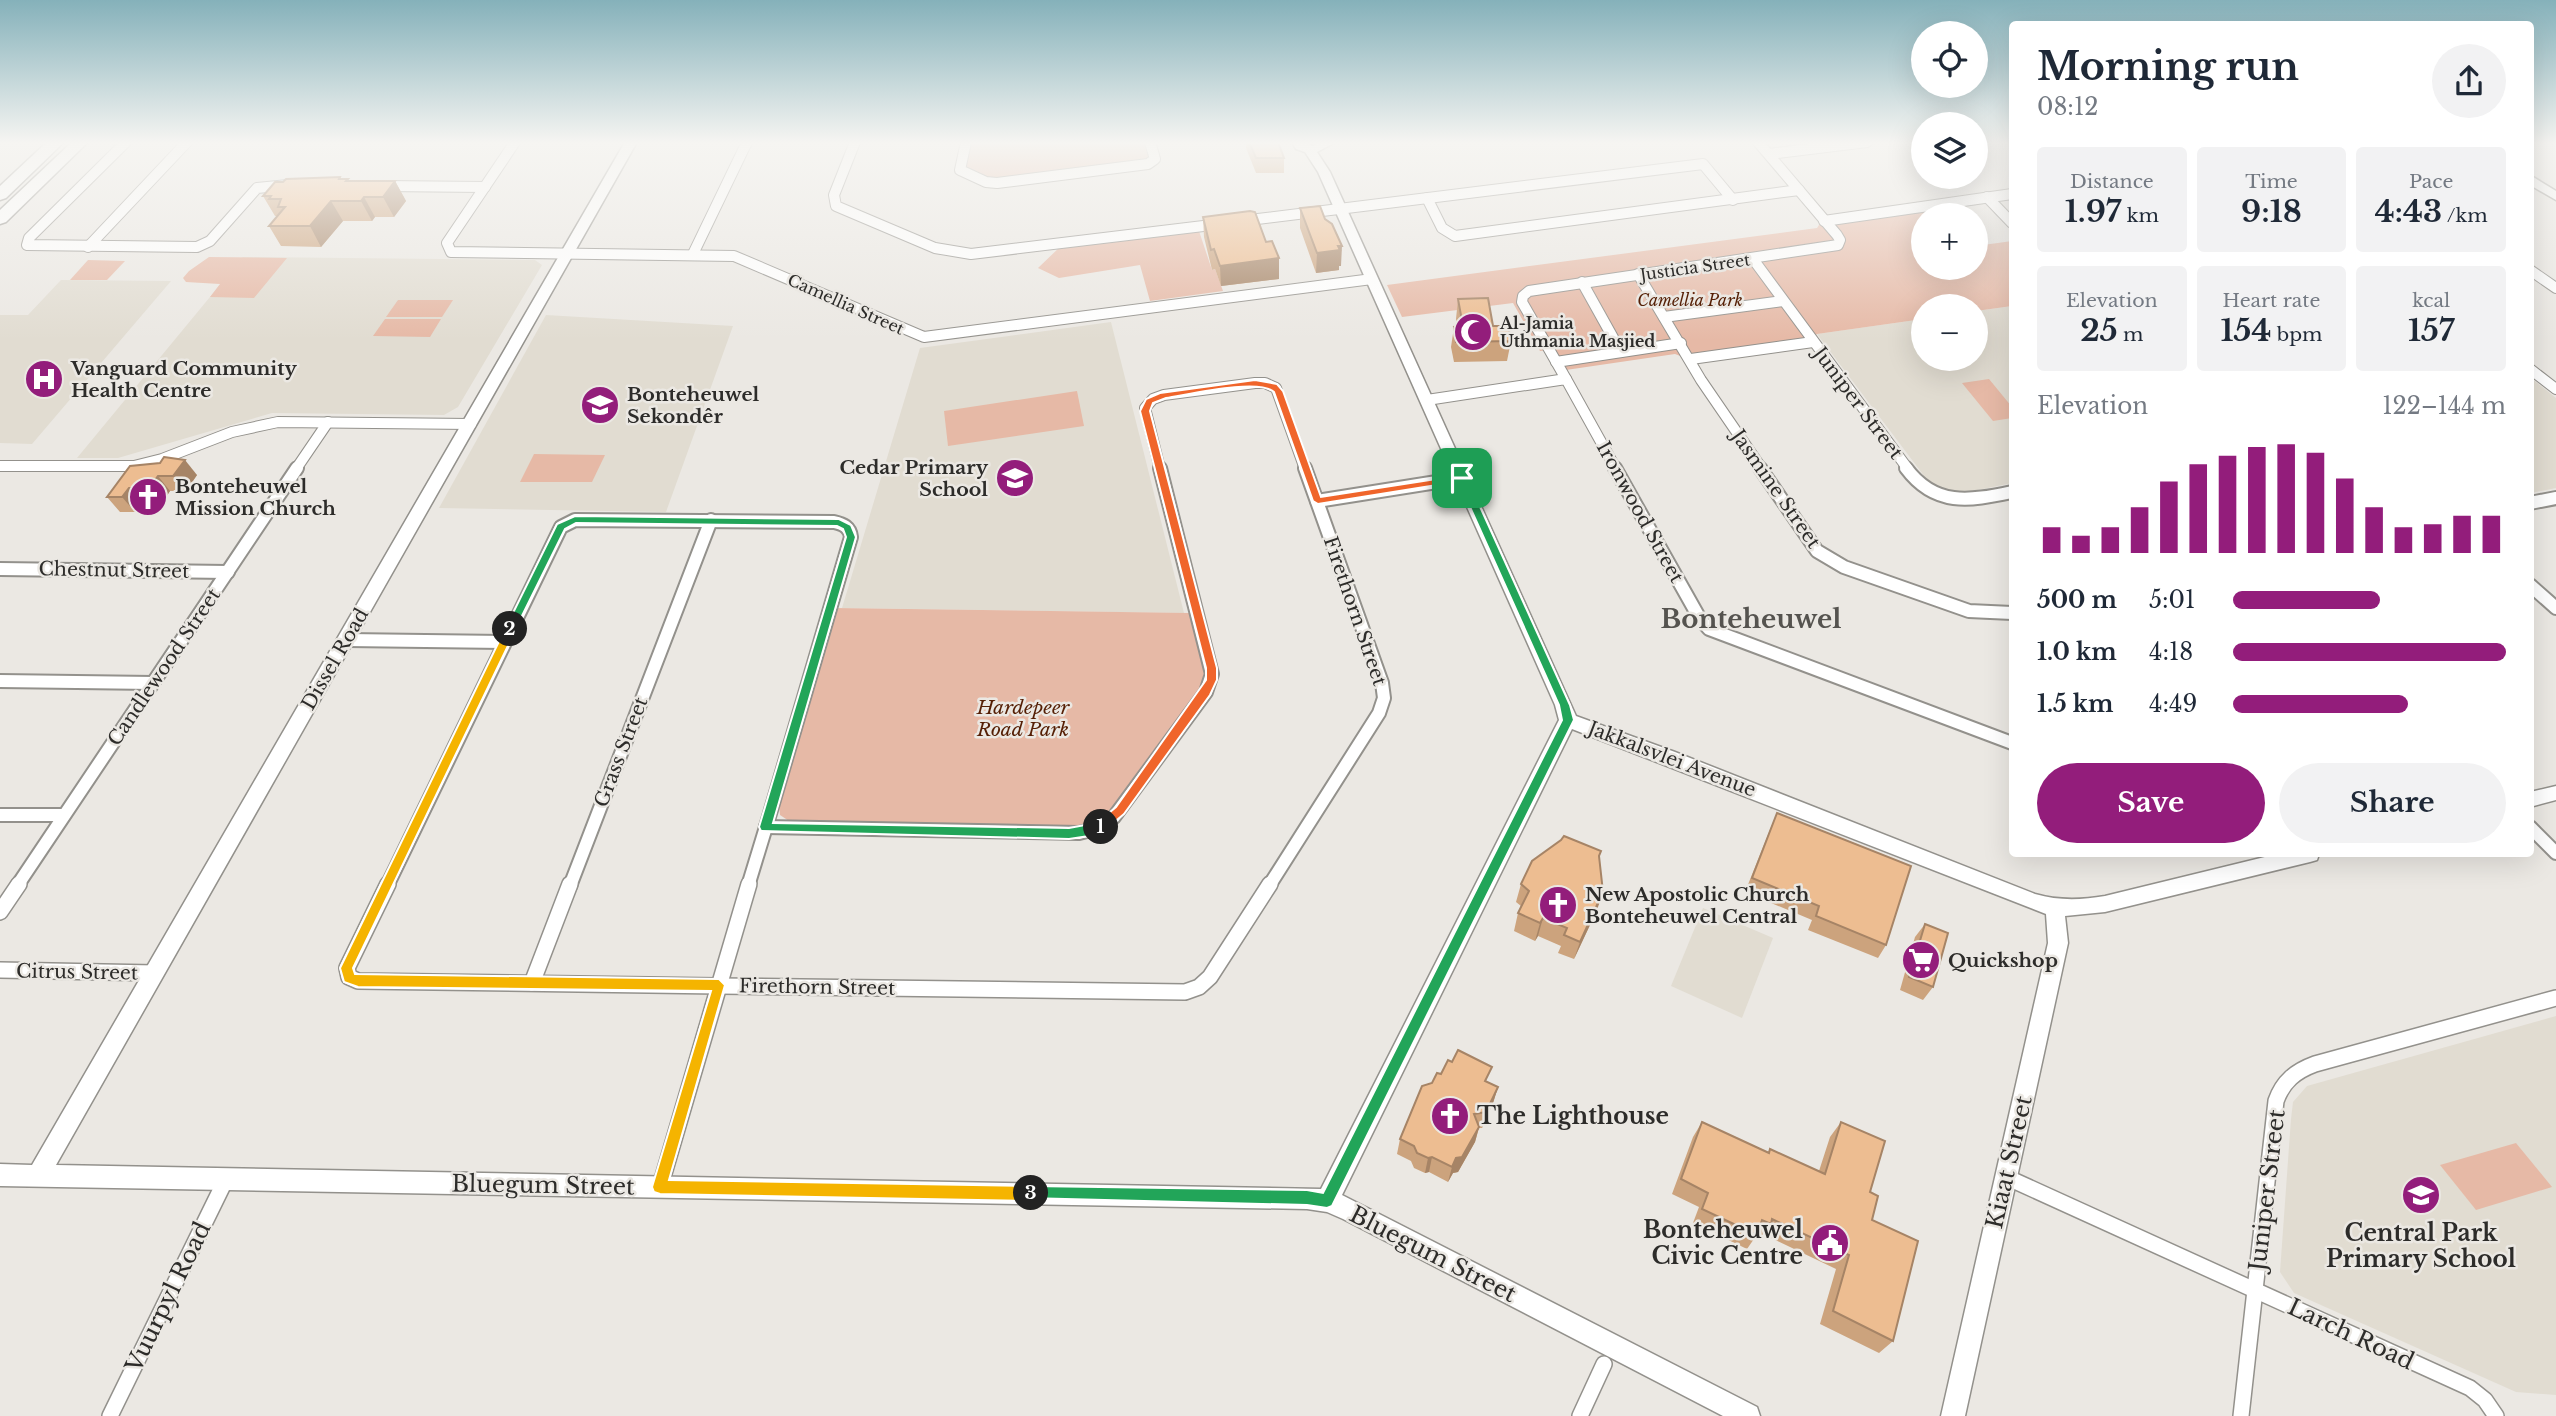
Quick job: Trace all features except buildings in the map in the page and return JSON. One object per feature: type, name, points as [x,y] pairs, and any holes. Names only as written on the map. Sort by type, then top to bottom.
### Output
[{"type":"street","points":[[61,208],[27,242],[30,246],[201,246],[210,242],[240,208]]},
{"type":"street","points":[[88,247],[125,208]]},
{"type":"street","name":"Camellia Street","points":[[471,208],[447,243],[449,250],[459,254],[693,254],[740,258],[924,337],[1372,279]]},
{"type":"street","name":"Dissel Road","points":[[38,1175],[594,208]]},
{"type":"street","points":[[693,254],[715,208]]},
{"type":"street","points":[[840,208],[935,248],[956,254],[983,253],[1339,208]]},
{"type":"street","name":"Jakkalsvlei Avenue","points":[[1340,208],[1564,705],[1568,720],[2033,902],[2055,908],[2072,909],[2105,904],[2298,857]]},
{"type":"street","points":[[1432,208],[1442,228],[1455,236],[1671,208]]},
{"type":"street","points":[[1814,208],[1824,220],[1908,208]]},
{"type":"street","name":"Justicia Street","points":[[1523,296],[1537,288],[1838,245],[1840,240],[1824,220]]},
{"type":"street","points":[[1753,259],[1813,342]]},
{"type":"street","points":[[2534,273],[2556,288]]},
{"type":"street","name":"Jasmine Street","points":[[1638,274],[1691,359],[1701,380],[1817,551],[1844,567],[1969,611],[2009,613]]},
{"type":"street","points":[[1582,282],[1621,352]]},
{"type":"street","name":"Ironwood Street","points":[[1523,296],[1522,302],[1700,619],[1709,629],[2009,742]]},
{"type":"street","points":[[1664,317],[1783,301]]},
{"type":"street","name":"Juniper Street","points":[[1691,359],[1813,342],[1923,488],[1941,496],[1966,500],[2009,493]]},
{"type":"street","points":[[1556,362],[1681,343]]},
{"type":"street","points":[[2534,372],[2555,388]]},
{"type":"street","points":[[1427,400],[1566,379]]},
{"type":"street","name":"Firethorn Street","points":[[711,520],[584,519],[568,522],[561,527],[353,955],[347,974],[358,981],[1180,993],[1205,983],[1382,705],[1382,683],[1279,391],[1273,386],[1255,383],[1153,399],[1147,404],[1145,411],[1212,668],[1212,680],[1206,692],[1114,817],[1098,828],[1069,834],[765,827]]},
{"type":"street","points":[[0,466],[134,466],[162,459],[246,428],[278,422],[471,424]]},
{"type":"street","name":"Candlewood Street","points":[[0,912],[328,422]]},
{"type":"street","points":[[1318,501],[1462,478]]},
{"type":"street","points":[[2534,502],[2556,498]]},
{"type":"street","points":[[660,1187],[851,533],[844,524],[834,522],[711,520]]},
{"type":"street","name":"Grass Street","points":[[532,983],[711,520]]},
{"type":"street","name":"Chestnut Street","points":[[0,569],[228,572]]},
{"type":"street","points":[[2534,589],[2556,608]]},
{"type":"street","points":[[346,640],[504,642]]},
{"type":"street","points":[[0,681],[153,683]]},
{"type":"street","points":[[1327,1201],[1568,720]]},
{"type":"street","points":[[2534,799],[2556,793]]},
{"type":"street","points":[[0,814],[64,815]]},
{"type":"street","points":[[2534,831],[2556,853]]},
{"type":"street","name":"Kiaat Street","points":[[1953,1416],[2058,943],[2055,908]]},
{"type":"street","name":"Citrus Street","points":[[0,970],[155,973]]},
{"type":"street","name":"Juniper Street","points":[[2241,1416],[2276,1101],[2287,1079],[2295,1072],[2315,1064],[2556,998]]},
{"type":"street","name":"Bluegum Street","points":[[0,1175],[1307,1198],[1327,1201],[1350,1210],[1748,1416]]},
{"type":"street","name":"Larch Road","points":[[2006,1177],[2470,1388],[2485,1400],[2496,1416]]},
{"type":"street","name":"Vuurpyl Road","points":[[110,1416],[226,1179]]},
{"type":"street","points":[[1580,1416],[1604,1364]]},
{"type":"shaded area","points":[[243,257],[535,260],[542,265],[458,407],[444,415],[272,413],[118,458],[77,458]]},
{"type":"shaded area","name":"Vanguard Community Health Centre","points":[[61,280],[171,281],[32,444],[0,443],[0,315],[28,315]]},
{"type":"shaded area","points":[[2009,306],[2009,484],[1958,494],[1931,485],[1817,334],[1911,321],[1911,371],[1988,371],[1988,309]]},
{"type":"shaded area","name":"Bonteheuwel Sekondêr","points":[[546,315],[733,326],[666,512],[439,508]]},
{"type":"shaded area","name":"Cedar Primary School","points":[[1111,322],[1184,613],[842,608],[920,348]]},
{"type":"shaded area","points":[[2534,380],[2556,398],[2556,488],[2534,492]]},
{"type":"shaded area","points":[[1703,908],[1773,938],[1742,1018],[1671,986]]},
{"type":"shaded area","name":"Central Park Primary School","points":[[2556,1016],[2556,1395],[2516,1392],[2294,1293],[2280,1272],[2293,1102],[2307,1086]]},
{"type":"green space","name":"Camellia Park","points":[[1911,211],[1911,280],[1988,280],[1988,244],[2009,241],[2009,306],[1988,309],[1988,294],[1911,294],[1911,321],[1817,334],[1808,342],[1691,360],[1675,354],[1559,371],[1548,350],[1540,351],[1513,303],[1402,317],[1387,285],[1817,228],[1823,219]]},
{"type":"green space","points":[[1199,231],[1212,270],[1215,269],[1223,291],[1150,301],[1140,265],[1059,278],[1038,268],[1061,246]]},
{"type":"green space","points":[[209,257],[287,258],[254,298],[210,297],[220,284],[186,282],[183,278],[189,271]]},
{"type":"green space","points":[[88,260],[125,261],[107,280],[70,280]]},
{"type":"green space","points":[[398,300],[453,300],[442,317],[386,317]]},
{"type":"green space","points":[[385,319],[441,319],[430,337],[373,336]]},
{"type":"green space","points":[[1989,379],[2009,403],[2009,418],[1993,421],[1962,383]]},
{"type":"green space","points":[[1077,391],[1084,426],[948,446],[944,411]]},
{"type":"green space","points":[[534,454],[605,455],[592,482],[520,482]]},
{"type":"green space","name":"Hardepeer Road Park","points":[[834,608],[1190,613],[1206,670],[1202,687],[1115,808],[1098,821],[1073,826],[789,821],[780,815],[779,804]]},
{"type":"green space","points":[[2516,1143],[2552,1187],[2476,1210],[2440,1165]]},
{"type":"place","name":"Al-Jamia Uthmania Masjied","points":[[1473,332]]},
{"type":"place","name":"Vanguard Community Health Centre","points":[[44,379]]},
{"type":"place","name":"Bonteheuwel Sekondêr","points":[[600,405]]},
{"type":"place","name":"Cedar Primary School","points":[[1015,478]]},
{"type":"place","name":"Bonteheuwel Mission Church","points":[[148,497]]},
{"type":"place","name":"New Apostolic Church Bonteheuwel Central","points":[[1558,905]]},
{"type":"place","name":"Quickshop","points":[[1921,960]]},
{"type":"place","name":"The Lighthouse","points":[[1450,1116]]},
{"type":"place","name":"Central Park Primary School","points":[[2421,1195]]},
{"type":"place","name":"Bonteheuwel Civic Centre","points":[[1830,1243]]},
{"type":"district","name":"Bonteheuwel","points":[[1751,619]]},
{"type":"route","points":[[1255,383],[1273,386],[1279,391],[1318,501],[1462,478],[1564,705],[1568,720],[1327,1201],[1307,1198],[660,1187],[719,985],[358,981],[352,980],[347,974],[347,968],[504,642],[561,527],[568,522],[584,519],[834,522],[844,524],[851,533],[765,827],[1069,834],[1098,828],[1114,817],[1206,692],[1212,680],[1212,668],[1145,411],[1149,401],[1164,395],[1255,383]]}]
